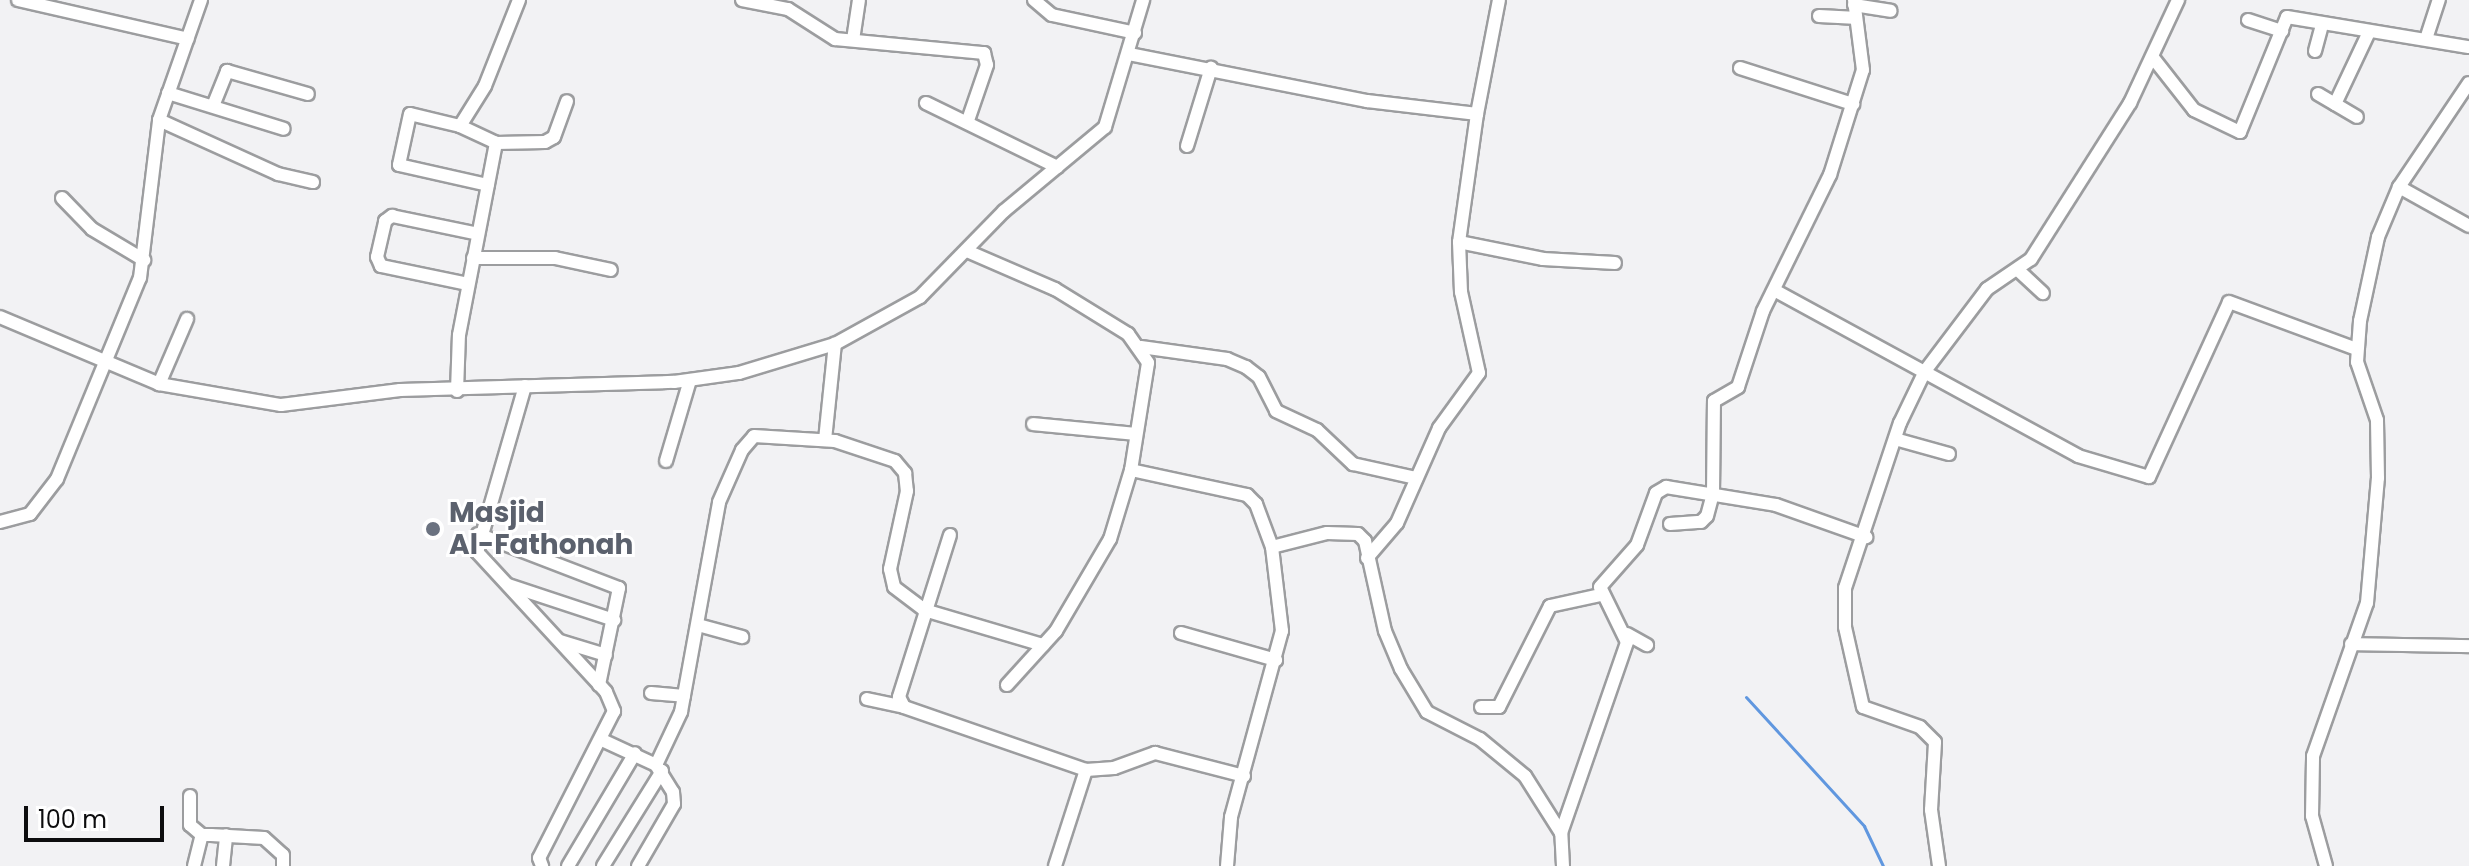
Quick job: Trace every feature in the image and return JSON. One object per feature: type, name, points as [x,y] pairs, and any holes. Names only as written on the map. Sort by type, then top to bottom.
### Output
[{"type":"street","points":[[18,0],[188,39]]},
{"type":"street","points":[[0,522],[30,514],[43,502],[76,438],[103,358],[144,260],[159,120],[201,0]]},
{"type":"street","points":[[460,126],[485,86],[519,0]]},
{"type":"street","points":[[742,0],[782,4],[822,35],[984,53],[987,65],[967,123]]},
{"type":"street","points":[[853,40],[859,0]]},
{"type":"street","points":[[1034,0],[1052,15],[1135,33]]},
{"type":"street","points":[[0,317],[159,384],[281,405],[366,393],[690,380],[739,373],[835,344],[920,297],[1004,211],[1105,127],[1143,0]]},
{"type":"street","points":[[1367,558],[1397,523],[1439,428],[1479,371],[1461,292],[1459,242],[1477,114],[1499,0]]},
{"type":"street","points":[[1939,866],[1931,810],[1935,742],[1920,727],[1863,707],[1856,685],[1843,607],[1845,588],[1866,537],[1895,439],[1925,371],[1987,289],[2031,259],[2154,59],[2178,0]]},
{"type":"street","points":[[2427,36],[2439,0]]},
{"type":"street","points":[[1670,524],[1703,521],[1713,494],[1714,401],[1738,387],[1774,290],[1830,175],[1864,61],[1854,8]]},
{"type":"street","points":[[1819,16],[1854,8],[1891,11]]},
{"type":"street","points":[[2154,59],[2194,110],[2240,132],[2287,17],[2413,39],[2427,36],[2469,47]]},
{"type":"street","points":[[2248,20],[2282,31]]},
{"type":"street","points":[[2315,51],[2322,24]]},
{"type":"street","points":[[2335,104],[2369,32]]},
{"type":"street","points":[[1129,54],[1367,101],[1477,114]]},
{"type":"street","points":[[1187,146],[1211,68]]},
{"type":"street","points":[[1740,68],[1853,104]]},
{"type":"street","points":[[213,106],[227,71],[308,94]]},
{"type":"street","points":[[2326,866],[2312,816],[2313,756],[2370,591],[2378,478],[2377,420],[2359,372],[2357,349],[2375,248],[2399,187],[2469,83]]},
{"type":"street","points":[[168,93],[284,129]]},
{"type":"street","points":[[2318,94],[2357,117]]},
{"type":"street","points":[[488,185],[399,165],[410,114],[460,126],[496,143],[551,140],[567,101]]},
{"type":"street","points":[[926,103],[1057,167]]},
{"type":"street","points":[[159,120],[278,174],[313,182]]},
{"type":"street","points":[[457,391],[468,284],[496,143]]},
{"type":"street","points":[[2399,187],[2469,226]]},
{"type":"street","points":[[62,198],[92,229],[144,260]]},
{"type":"street","points":[[468,284],[381,266],[377,257],[385,221],[392,216],[478,234]]},
{"type":"street","points":[[1459,242],[1543,259],[1615,263]]},
{"type":"street","points":[[967,251],[1055,289],[1141,347],[1246,367],[1259,377],[1276,411],[1317,430],[1353,464],[1416,478]]},
{"type":"street","points":[[473,258],[555,258],[611,270]]},
{"type":"street","points":[[2018,270],[2043,293]]},
{"type":"street","points":[[1774,290],[2078,456],[2149,477],[2229,302],[2357,349]]},
{"type":"street","points":[[159,384],[187,319]]},
{"type":"street","points":[[825,440],[835,344]]},
{"type":"street","points":[[1007,685],[1043,645],[1110,539],[1131,470],[1148,363],[1141,347]]},
{"type":"street","points":[[666,461],[690,380]]},
{"type":"street","points":[[525,386],[478,534],[477,552],[599,685],[614,711],[602,740],[539,858],[542,866]]},
{"type":"street","points":[[1033,424],[1136,434]]},
{"type":"street","points":[[603,866],[659,768],[684,696],[719,502],[742,450],[754,436],[767,434],[825,440],[884,455],[905,473],[907,491],[890,578],[900,595],[924,610],[1043,645]]},
{"type":"street","points":[[1895,439],[1949,454]]},
{"type":"street","points":[[1131,470],[1247,495],[1256,504],[1272,547],[1283,617],[1276,660],[1231,817],[1227,866]]},
{"type":"street","points":[[1647,645],[1627,634],[1600,595],[1601,583],[1637,545],[1661,489],[1776,505],[1866,537]]},
{"type":"street","points":[[1272,547],[1327,533],[1358,534],[1365,541],[1385,631],[1401,669],[1427,712],[1480,739],[1525,776],[1561,833]]},
{"type":"street","points":[[478,534],[615,583],[621,594],[599,685]]},
{"type":"street","points":[[904,707],[899,697],[950,535]]},
{"type":"street","points":[[505,584],[614,620]]},
{"type":"street","points":[[1481,707],[1490,711],[1499,707],[1550,606],[1600,595]]},
{"type":"street","points":[[698,625],[742,637]]},
{"type":"street","points":[[1181,633],[1276,660]]},
{"type":"street","points":[[1563,866],[1561,833],[1627,634]]},
{"type":"street","points":[[557,640],[606,655]]},
{"type":"street","points":[[2351,644],[2469,646]]},
{"type":"street","points":[[651,693],[684,696]]},
{"type":"street","points":[[867,699],[904,707],[1086,770],[1114,768],[1155,753],[1244,776]]},
{"type":"street","points":[[602,740],[635,753],[659,768],[674,804],[638,866]]},
{"type":"street","points":[[568,866],[635,753]]},
{"type":"street","points":[[1055,866],[1086,770]]},
{"type":"street","points":[[190,796],[190,825],[202,835],[264,838],[283,855],[283,866]]},
{"type":"street","points":[[194,866],[202,835]]},
{"type":"street","points":[[223,866],[226,835]]},
{"type":"waterway","points":[[1746,697],[1864,826],[1883,866]]},
{"type":"place","name":"Masjid Al-Fathonah","points":[[433,529]]}]
